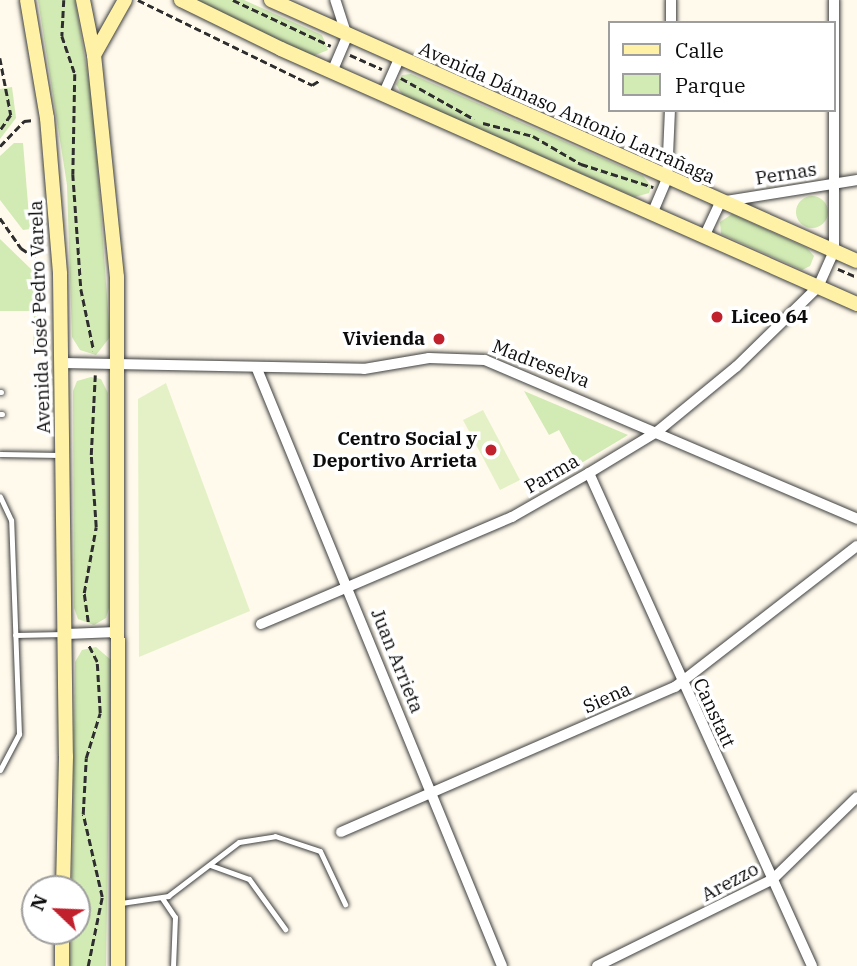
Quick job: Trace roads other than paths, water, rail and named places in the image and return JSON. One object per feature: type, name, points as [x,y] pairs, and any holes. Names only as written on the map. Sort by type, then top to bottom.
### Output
[{"type":"street","name":"Avenida José Pedro Varela","points":[[27,0],[47,118],[60,274],[65,634],[63,875]]},
{"type":"street","points":[[83,0],[94,55],[117,276],[118,966]]},
{"type":"street","points":[[94,55],[125,0]]},
{"type":"street","points":[[181,0],[383,95],[857,304]]},
{"type":"street","name":"Avenida Dámaso Antonio Larrañaga","points":[[271,0],[664,184],[720,202],[831,258],[857,261]]},
{"type":"street","points":[[332,72],[347,36],[335,0]]},
{"type":"street","points":[[671,0],[671,21]]},
{"type":"street","points":[[834,21],[834,1],[847,0]]},
{"type":"street","name":"Avenida Dámaso Antonio Larrañaga","points":[[383,95],[399,59]]},
{"type":"street","points":[[652,214],[664,184],[670,112]]},
{"type":"street","points":[[818,287],[831,258],[836,184],[835,112]]},
{"type":"street","name":"Pernas","points":[[720,202],[857,180]]},
{"type":"street","name":"Avenida Dámaso Antonio Larrañaga","points":[[704,237],[720,202]]},
{"type":"street","name":"Parma","points":[[261,624],[512,517],[589,473],[658,431],[736,367],[818,287]]},
{"type":"street","name":"Madreselva","points":[[63,363],[257,369],[363,369],[453,356],[485,360],[658,431],[857,519]]},
{"type":"street","name":"Juan Arrieta","points":[[257,369],[502,966]]},
{"type":"street","name":"Canstatt","points":[[589,473],[681,683],[812,966]]},
{"type":"street","name":"Siena","points":[[341,832],[681,683],[857,546]]},
{"type":"street","points":[[65,634],[118,632]]},
{"type":"street","name":"Arezzo","points":[[597,966],[773,879],[857,797]]},
{"type":"street","points":[[62,945],[62,966]]},
{"type":"lane","points":[[0,454],[64,455]]},
{"type":"lane","points":[[0,496],[11,520],[19,734],[1,767]]},
{"type":"lane","points":[[15,635],[65,634]]},
{"type":"lane","points":[[118,903],[162,898],[239,842],[285,838],[320,851],[345,904]]},
{"type":"lane","points":[[210,865],[237,871],[249,879],[285,929]]},
{"type":"lane","points":[[162,898],[174,917],[173,966]]},
{"type":"place","name":"Liceo 64","points":[[717,317]]},
{"type":"place","name":"Vivienda","points":[[439,339]]},
{"type":"place","name":"Centro Social y Deportivo Arrieta","points":[[491,450]]}]
